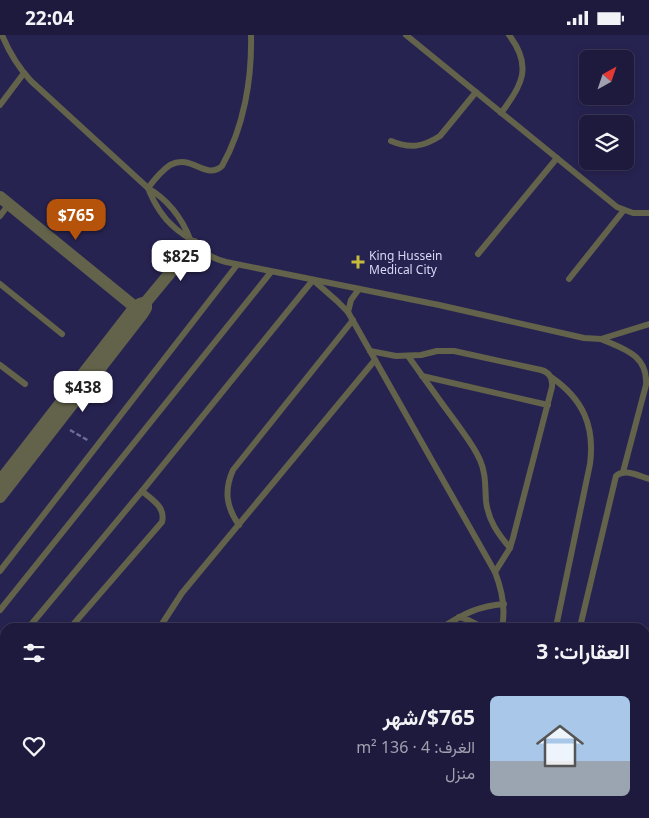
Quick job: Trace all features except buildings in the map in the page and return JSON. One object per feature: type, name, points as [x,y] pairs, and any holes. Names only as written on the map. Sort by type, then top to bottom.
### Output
[{"type":"street","points":[[3,207],[139,311]]},
{"type":"street","points":[[0,497],[58,423],[192,241]]},
{"type":"street","points":[[0,481],[139,311]]},
{"type":"lane","points":[[2,35],[8,49],[24,73],[40,90],[148,188],[174,209],[192,241]]},
{"type":"lane","points":[[148,188],[164,170],[175,163],[192,163],[211,171],[222,165],[234,140],[246,96],[250,73],[251,35]]},
{"type":"lane","points":[[406,35],[610,202],[633,213],[649,213]]},
{"type":"lane","points":[[501,113],[513,98],[522,77],[523,65],[520,53],[509,35]]},
{"type":"lane","points":[[0,105],[24,73]]},
{"type":"lane","points":[[391,141],[407,146],[425,144],[432,141],[440,136],[476,92]]},
{"type":"lane","points":[[478,254],[557,158]]},
{"type":"lane","points":[[148,188],[161,213],[174,227],[211,257],[237,265],[438,305],[584,338],[601,339],[649,324]]},
{"type":"lane","points":[[569,279],[624,210]]},
{"type":"lane","points":[[0,571],[237,265]]},
{"type":"lane","points":[[0,610],[271,272]]},
{"type":"lane","points":[[313,280],[348,312],[495,572],[502,589],[504,604],[502,623]]},
{"type":"lane","points":[[32,623],[313,280]]},
{"type":"lane","points":[[0,284],[62,334]]},
{"type":"lane","points":[[348,312],[351,300],[359,289]]},
{"type":"lane","points":[[239,525],[230,511],[227,495],[229,478],[233,470],[352,320]]},
{"type":"lane","points":[[601,339],[633,354],[645,371],[646,385],[623,472]]},
{"type":"lane","points":[[370,351],[396,356],[454,351],[541,370],[562,384],[579,403],[589,426],[592,452],[557,623]]},
{"type":"lane","points":[[408,356],[480,459],[485,479],[486,502],[489,515],[494,527],[510,548]]},
{"type":"lane","points":[[163,623],[182,593],[375,360]]},
{"type":"lane","points":[[0,365],[25,384]]},
{"type":"lane","points":[[422,376],[548,405]]},
{"type":"lane","points":[[495,572],[510,548],[548,405],[553,381],[551,377]]},
{"type":"lane","points":[[581,623],[618,473],[623,472],[649,479]]},
{"type":"lane","points":[[74,623],[162,522],[162,510],[142,491]]},
{"type":"lane","points":[[449,623],[481,608],[504,604]]},
{"type":"lane","points":[[459,617],[474,623]]},
{"type":"lane","points":[[165,623],[166,618]]},
{"type":"path","points":[[58,423],[97,445]]},
{"type":"place","name":"King Hussein Medical City","points":[[358,262]]}]
